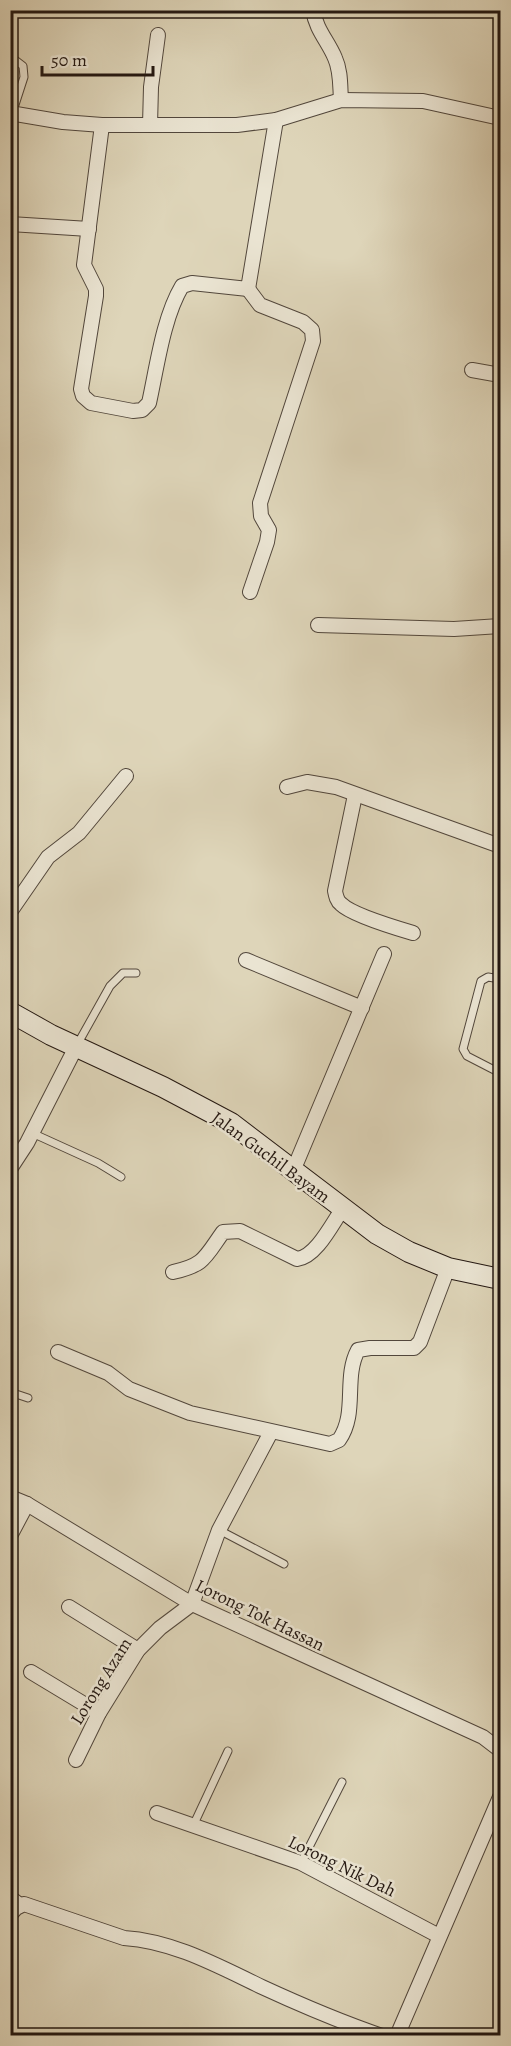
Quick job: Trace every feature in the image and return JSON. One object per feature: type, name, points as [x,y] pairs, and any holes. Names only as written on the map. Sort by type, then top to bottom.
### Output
[{"type":"main road","name":"Jalan Guchil Bayam","points":[[10,1012],[51,1035],[163,1087],[231,1123],[376,1234],[401,1248],[448,1268],[501,1279]]},
{"type":"street","points":[[313,10],[315,22],[335,56],[339,70],[341,100]]},
{"type":"street","points":[[150,125],[151,87],[158,35]]},
{"type":"street","points":[[11,113],[63,122],[102,125],[237,125],[276,120],[341,100],[423,101],[501,118]]},
{"type":"street","points":[[250,592],[269,530],[261,516],[260,503],[313,341],[312,330],[303,322],[260,305],[248,289],[276,120]]},
{"type":"street","points":[[102,125],[84,266],[96,289],[96,296],[81,389],[82,396],[91,403],[133,411],[142,410],[149,403],[167,323],[176,296],[182,286],[192,283],[248,289]]},
{"type":"street","points":[[10,224],[89,229]]},
{"type":"street","points":[[472,370],[501,375]]},
{"type":"street","points":[[318,625],[454,629],[501,626]]},
{"type":"street","points":[[10,912],[48,857],[80,833],[126,776]]},
{"type":"street","points":[[287,787],[307,782],[336,787],[501,846]]},
{"type":"street","points":[[355,795],[334,891],[336,898],[341,905],[374,920],[412,933]]},
{"type":"street","points":[[293,1171],[384,954]]},
{"type":"street","points":[[246,960],[362,1008]]},
{"type":"street","points":[[10,1169],[76,1047]]},
{"type":"street","points":[[173,1272],[192,1268],[202,1261],[224,1232],[230,1231],[240,1231],[297,1259],[304,1258],[312,1253],[343,1208]]},
{"type":"street","points":[[58,1352],[108,1373],[129,1389],[190,1413],[330,1444],[339,1440],[348,1422],[352,1360],[357,1350],[414,1348],[420,1342],[448,1268]]},
{"type":"street","points":[[192,1604],[219,1530],[271,1432]]},
{"type":"street","name":"Lorong Tok Hassan","points":[[10,1497],[27,1504],[192,1604],[483,1737],[501,1750]]},
{"type":"street","points":[[10,1536],[27,1504]]},
{"type":"street","name":"Lorong Azam","points":[[76,1760],[99,1713],[138,1650],[160,1628],[192,1604]]},
{"type":"street","points":[[69,1606],[138,1650]]},
{"type":"street","points":[[31,1672],[99,1713]]},
{"type":"street","points":[[397,2036],[501,1797]]},
{"type":"street","name":"Lorong Nik Dah","points":[[157,1813],[301,1863],[439,1936]]},
{"type":"street","points":[[10,1915],[24,1904],[115,1935],[173,1948],[306,2007],[382,2036]]},
{"type":"lane","points":[[10,26],[15,10]]},
{"type":"lane","points":[[10,56],[23,66],[24,77],[11,113]]},
{"type":"lane","points":[[76,1047],[110,986],[123,974],[136,973]]},
{"type":"lane","points":[[501,979],[488,977],[479,985],[464,1048],[467,1056],[501,1073]]},
{"type":"lane","points":[[32,1132],[98,1163],[121,1177]]},
{"type":"lane","points":[[10,1392],[28,1398]]},
{"type":"lane","points":[[219,1530],[284,1564]]},
{"type":"lane","points":[[193,1826],[228,1751]]},
{"type":"lane","points":[[301,1863],[342,1782]]},
{"type":"lane","points":[[10,1893],[24,1904]]}]
